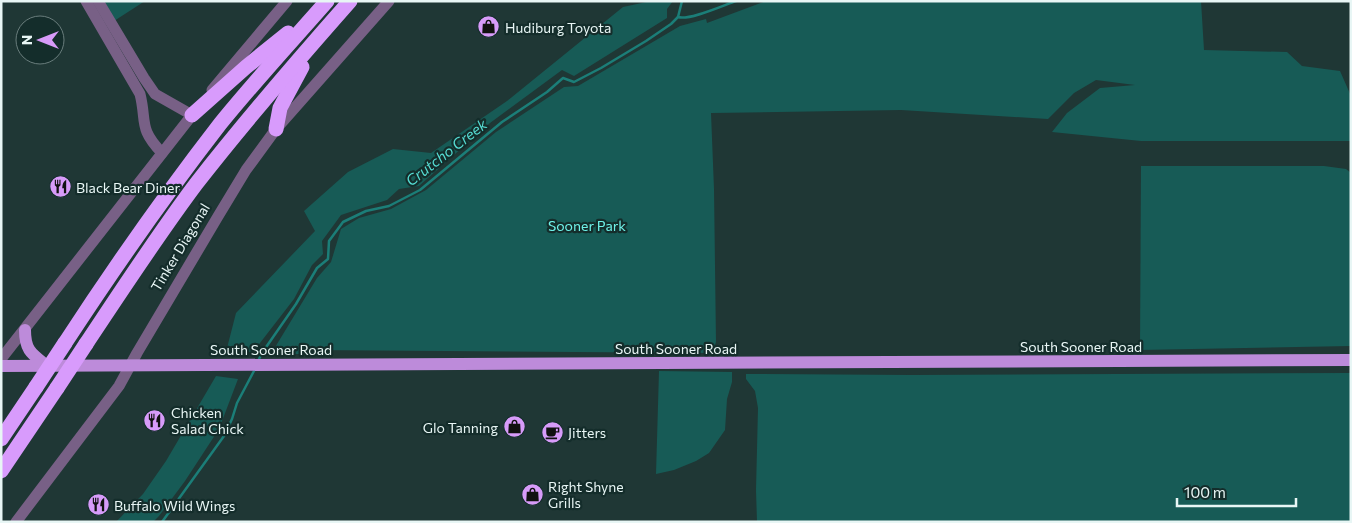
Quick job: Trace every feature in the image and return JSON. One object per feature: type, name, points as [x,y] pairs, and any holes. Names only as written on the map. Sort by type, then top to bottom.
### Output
[{"type":"highway","name":"Tinker Diagonal","points":[[1,471],[151,247],[196,185],[239,130],[350,1]]},
{"type":"highway","points":[[192,115],[246,67],[325,4]]},
{"type":"highway","points":[[1,439],[136,238],[220,124],[325,4]]},
{"type":"highway","points":[[276,129],[283,101],[315,41]]},
{"type":"main road","points":[[25,330],[28,350],[46,366]]},
{"type":"main road","name":"South Sooner Road","points":[[1,366],[1351,360]]},
{"type":"street","points":[[86,1],[140,94],[144,127],[148,136],[162,153]]},
{"type":"street","points":[[98,1],[155,94],[192,115]]},
{"type":"street","points":[[1,359],[192,115],[287,1]]},
{"type":"street","name":"Tinker Diagonal","points":[[16,522],[119,386],[246,170],[276,129],[389,1]]},
{"type":"green space","points":[[101,1],[145,1],[114,21]]},
{"type":"green space","points":[[651,1],[673,1],[667,9],[667,18],[574,76],[562,70],[490,123],[419,186],[399,189],[387,200],[341,215],[322,241],[323,254],[312,265],[294,299],[253,352],[226,352],[236,313],[315,231],[304,211],[348,172],[393,149],[431,153],[507,101],[623,7]]},
{"type":"green space","name":"Sooner Park","points":[[766,1],[1201,1],[1204,50],[1287,52],[1302,66],[1340,71],[1351,96],[1351,141],[1141,141],[1052,132],[1067,113],[1100,88],[1135,85],[1096,80],[1074,93],[1048,119],[901,110],[711,113],[716,342],[714,348],[709,353],[310,350],[299,354],[271,354],[317,278],[331,262],[341,229],[359,218],[391,209],[426,190],[496,132],[564,87],[578,86],[680,26],[706,19],[707,23]]},
{"type":"green space","points":[[1141,166],[1324,166],[1346,169],[1351,173],[1351,346],[1140,350]]},
{"type":"green space","points":[[659,371],[732,372],[732,382],[727,399],[725,430],[709,453],[696,461],[674,470],[656,474]]},
{"type":"green space","points":[[1351,373],[1351,522],[757,522],[758,408],[755,391],[746,379],[746,374]]},
{"type":"green space","points":[[216,376],[238,379],[219,429],[185,481],[153,522],[116,522],[143,494],[166,461]]},
{"type":"waterway","points":[[678,17],[682,1]]},
{"type":"waterway","name":"Crutcho Creek","points":[[258,361],[296,304],[317,268],[328,259],[329,241],[343,222],[366,211],[389,206],[420,190],[502,122],[547,92],[563,78],[574,82],[601,68],[646,41],[678,17],[698,15],[736,1]]},
{"type":"waterway","name":"Crutcho Creek","points":[[162,522],[224,436],[237,403],[255,369]]},
{"type":"place","name":"Hudiburg Toyota","points":[[489,27]]},
{"type":"place","name":"Black Bear Diner","points":[[60,187]]},
{"type":"place","name":"Chicken Salad Chick","points":[[155,420]]},
{"type":"place","name":"Glo Tanning","points":[[514,427]]},
{"type":"place","name":"Jitters","points":[[552,432]]},
{"type":"place","name":"Right Shyne Grills","points":[[532,494]]},
{"type":"place","name":"Buffalo Wild Wings","points":[[98,505]]}]
